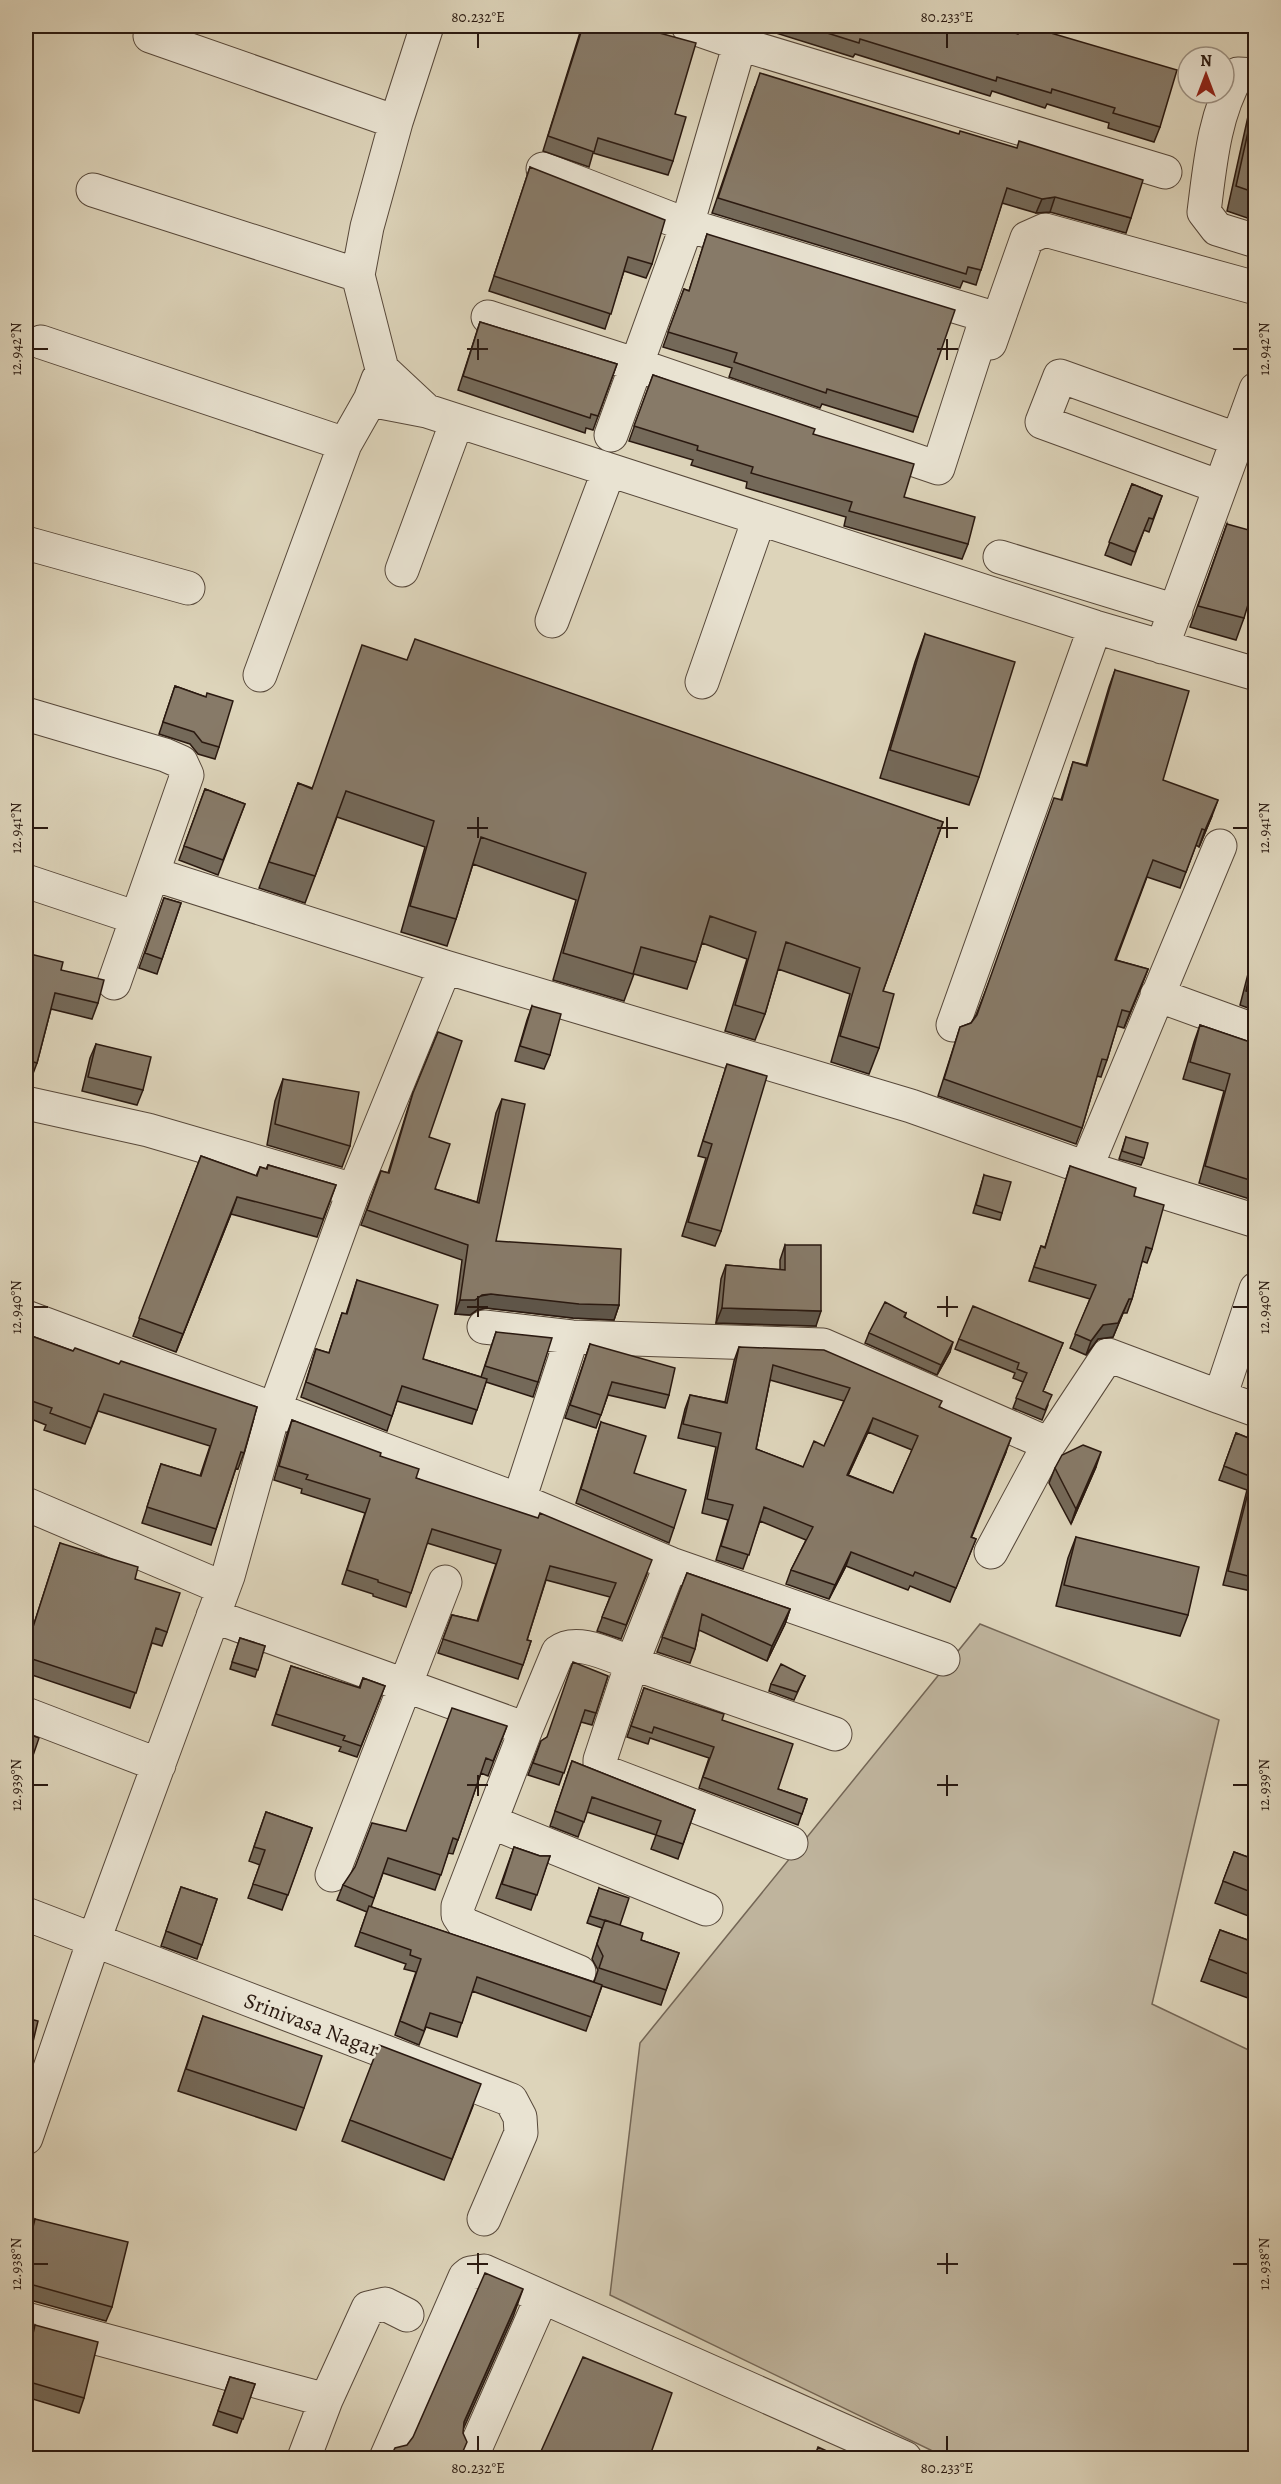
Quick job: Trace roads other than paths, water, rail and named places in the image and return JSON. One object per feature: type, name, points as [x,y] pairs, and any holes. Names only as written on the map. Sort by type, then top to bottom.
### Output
[{"type":"street","points":[[260,675],[345,444],[370,400],[382,369],[358,275],[367,227],[396,122],[427,26]]},
{"type":"street","points":[[688,26],[742,35],[1165,172]]},
{"type":"street","points":[[611,435],[687,225],[742,35]]},
{"type":"street","points":[[150,36],[396,122]]},
{"type":"street","points":[[1256,75],[1238,74],[1225,95],[1212,154],[1204,212],[1217,229],[1256,241]]},
{"type":"street","points":[[488,317],[637,364],[938,468],[987,316],[687,225],[543,169]]},
{"type":"street","points":[[93,190],[358,275]]},
{"type":"street","points":[[967,410],[1028,238],[1045,230],[1256,288]]},
{"type":"street","points":[[41,342],[345,444]]},
{"type":"street","points":[[382,369],[442,416]]},
{"type":"street","points":[[1220,487],[1042,422],[1060,376],[1236,439]]},
{"type":"street","points":[[1162,646],[1256,389]]},
{"type":"street","points":[[370,400],[442,416],[1095,627],[1256,674]]},
{"type":"street","points":[[402,570],[442,416]]},
{"type":"street","points":[[552,621],[609,470]]},
{"type":"street","points":[[702,682],[759,519]]},
{"type":"street","points":[[26,543],[188,588]]},
{"type":"street","points":[[1000,557],[1176,611]]},
{"type":"street","points":[[953,1025],[1095,627]]},
{"type":"street","points":[[26,714],[165,755],[182,762],[187,775],[114,982]]},
{"type":"street","points":[[1086,1168],[1220,846]]},
{"type":"street","points":[[153,874],[445,967],[911,1106],[1086,1168],[1256,1221]]},
{"type":"street","points":[[26,881],[137,918]]},
{"type":"street","points":[[27,2131],[94,1940],[218,1602],[274,1411],[354,1190],[445,967]]},
{"type":"street","points":[[1157,995],[1256,1031]]},
{"type":"street","points":[[26,1103],[148,1130],[354,1190]]},
{"type":"street","points":[[1220,1397],[1256,1289]]},
{"type":"street","points":[[26,1317],[39,1320],[274,1411],[519,1500],[671,1564],[943,1659]]},
{"type":"street","points":[[484,1327],[572,1337],[823,1345],[1049,1443]]},
{"type":"street","points":[[519,1500],[572,1337]]},
{"type":"street","points":[[991,1552],[1049,1443],[1108,1355],[1256,1410]]},
{"type":"street","points":[[26,1504],[218,1602],[406,1687],[526,1729]]},
{"type":"street","points":[[671,1564],[632,1663],[600,1760],[600,1767],[605,1772],[791,1843]]},
{"type":"street","points":[[332,1875],[445,1582]]},
{"type":"street","points":[[579,1972],[464,1924],[458,1915],[458,1906],[558,1652],[566,1646],[578,1646],[835,1734]]},
{"type":"street","points":[[26,1714],[159,1765]]},
{"type":"street","points":[[491,1822],[706,1909]]},
{"type":"street","points":[[26,1914],[94,1940]]},
{"type":"street","name":"Srinivasa Nagar","points":[[94,1940],[511,2100],[520,2116],[521,2133],[484,2219]]},
{"type":"street","points":[[386,2458],[465,2277],[470,2273],[484,2271],[905,2458]]},
{"type":"street","points":[[471,2458],[542,2298]]},
{"type":"street","points":[[304,2458],[326,2400],[368,2308],[385,2304],[407,2315]]},
{"type":"street","points":[[26,2319],[326,2400]]}]
